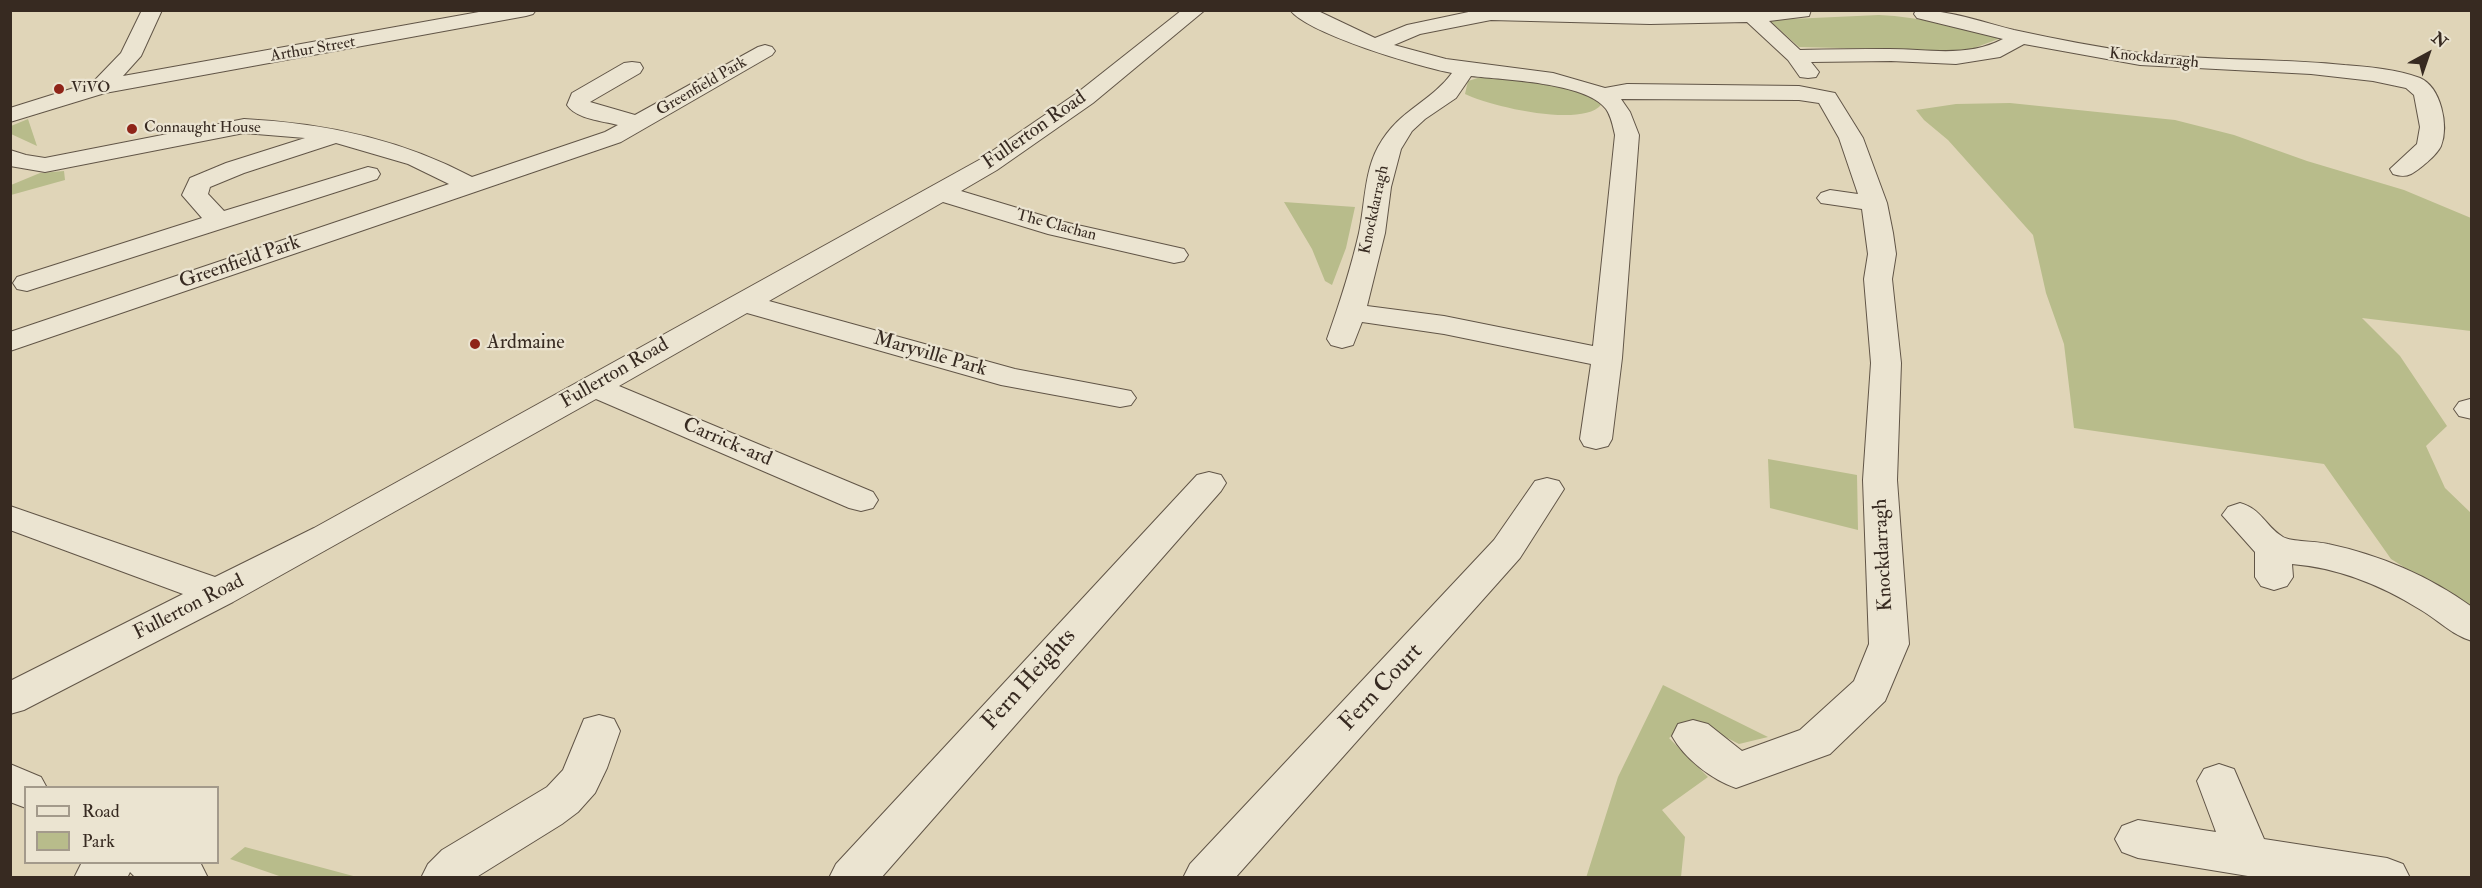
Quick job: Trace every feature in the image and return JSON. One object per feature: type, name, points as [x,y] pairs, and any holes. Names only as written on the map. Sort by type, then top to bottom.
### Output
[{"type":"street","points":[[100,87],[130,56],[152,10]]},
{"type":"street","name":"Arthur Street","points":[[14,112],[100,87],[526,10]]},
{"type":"street","name":"Fullerton Road","points":[[10,699],[219,593],[336,530],[940,193],[988,165],[1085,98],[1195,10]]},
{"type":"street","points":[[1300,10],[1338,31],[1412,57],[1466,68],[1525,74],[1575,85],[1603,95],[1619,108],[1627,135],[1607,358],[1596,439]]},
{"type":"street","points":[[1376,45],[1414,29],[1491,14],[1650,18],[1752,16],[1802,12]]},
{"type":"street","name":"Knockdarragh","points":[[1924,14],[2024,38],[2140,59],[2311,68],[2373,74],[2413,83],[2425,92],[2432,127],[2429,146],[2402,169]]},
{"type":"street","name":"Knockdarragh","points":[[1693,736],[1736,771],[1815,742],[1871,690],[1889,644],[1880,480],[1886,363],[1878,279],[1882,254],[1874,203],[1851,138],[1827,98],[1795,56],[1752,16]]},
{"type":"street","points":[[1795,56],[1891,55],[1956,58],[1993,53],[2024,38]]},
{"type":"street","name":"Greenfield Park","points":[[10,342],[603,140],[639,123],[765,51]]},
{"type":"street","name":"Greenfield Park","points":[[632,68],[580,98],[578,105],[595,112],[639,123]]},
{"type":"street","name":"Knockdarragh","points":[[1466,68],[1448,93],[1417,114],[1403,127],[1389,149],[1378,187],[1372,232],[1347,326],[1444,325],[1607,358]]},
{"type":"street","points":[[1603,95],[1639,91],[1799,93],[1827,98]]},
{"type":"street","points":[[10,157],[21,162],[45,165],[244,126],[271,127],[337,135],[394,150],[440,168],[469,184]]},
{"type":"street","points":[[219,220],[195,195],[200,183],[235,168],[337,135]]},
{"type":"street","points":[[27,283],[368,174]]},
{"type":"street","name":"The Clachan","points":[[940,193],[1057,228],[1174,255]]},
{"type":"street","points":[[1830,198],[1874,203]]},
{"type":"street","name":"Maryville Park","points":[[742,303],[1012,378],[1120,398]]},
{"type":"street","name":"Carrick-ard","points":[[593,387],[861,500]]},
{"type":"street","name":"Fern Heights","points":[[852,878],[1209,483]]},
{"type":"street","name":"Fern Court","points":[[1206,878],[1507,549],[1547,489]]},
{"type":"street","points":[[2240,515],[2274,563],[2327,556],[2390,576],[2444,604],[2472,627]]},
{"type":"street","points":[[10,517],[219,593]]},
{"type":"street","points":[[444,878],[499,836],[547,810],[577,785],[599,731]]},
{"type":"street","points":[[10,781],[24,789]]},
{"type":"street","points":[[2219,781],[2247,855]]},
{"type":"street","points":[[2138,839],[2387,878]]},
{"type":"street","points":[[97,878],[110,864]]},
{"type":"street","points":[[153,864],[185,878]]},
{"type":"green space","points":[[1879,15],[1941,23],[2001,38],[1966,51],[1799,47],[1769,20]]},
{"type":"green space","points":[[1481,77],[1527,80],[1561,86],[1590,97],[1601,105],[1590,112],[1575,115],[1534,113],[1513,109],[1465,94],[1468,81]]},
{"type":"green space","points":[[2010,103],[2175,120],[2234,135],[2307,161],[2404,190],[2471,218],[2471,331],[2362,318],[2400,356],[2447,426],[2426,446],[2445,488],[2471,513],[2471,609],[2391,559],[2324,464],[2074,428],[2064,344],[2046,293],[2033,235],[1948,140],[1924,120],[1916,110],[1956,104]]},
{"type":"green space","points":[[28,119],[37,146],[11,134],[11,126]]},
{"type":"green space","points":[[64,171],[65,180],[11,195],[11,185],[40,173]]},
{"type":"green space","points":[[1284,202],[1355,207],[1346,248],[1332,285],[1325,281],[1312,249]]},
{"type":"green space","points":[[1768,459],[1857,475],[1858,530],[1770,508]]},
{"type":"green space","points":[[1663,685],[1768,737],[1739,744],[1694,721],[1669,738],[1708,777],[1662,810],[1685,837],[1681,877],[1586,878],[1618,777]]},
{"type":"green space","points":[[245,847],[357,877],[282,877],[230,859]]},
{"type":"place","name":"ViVO","points":[[59,89]]},
{"type":"place","name":"Connaught House","points":[[132,129]]},
{"type":"place","name":"Ardmaine","points":[[475,344]]}]
